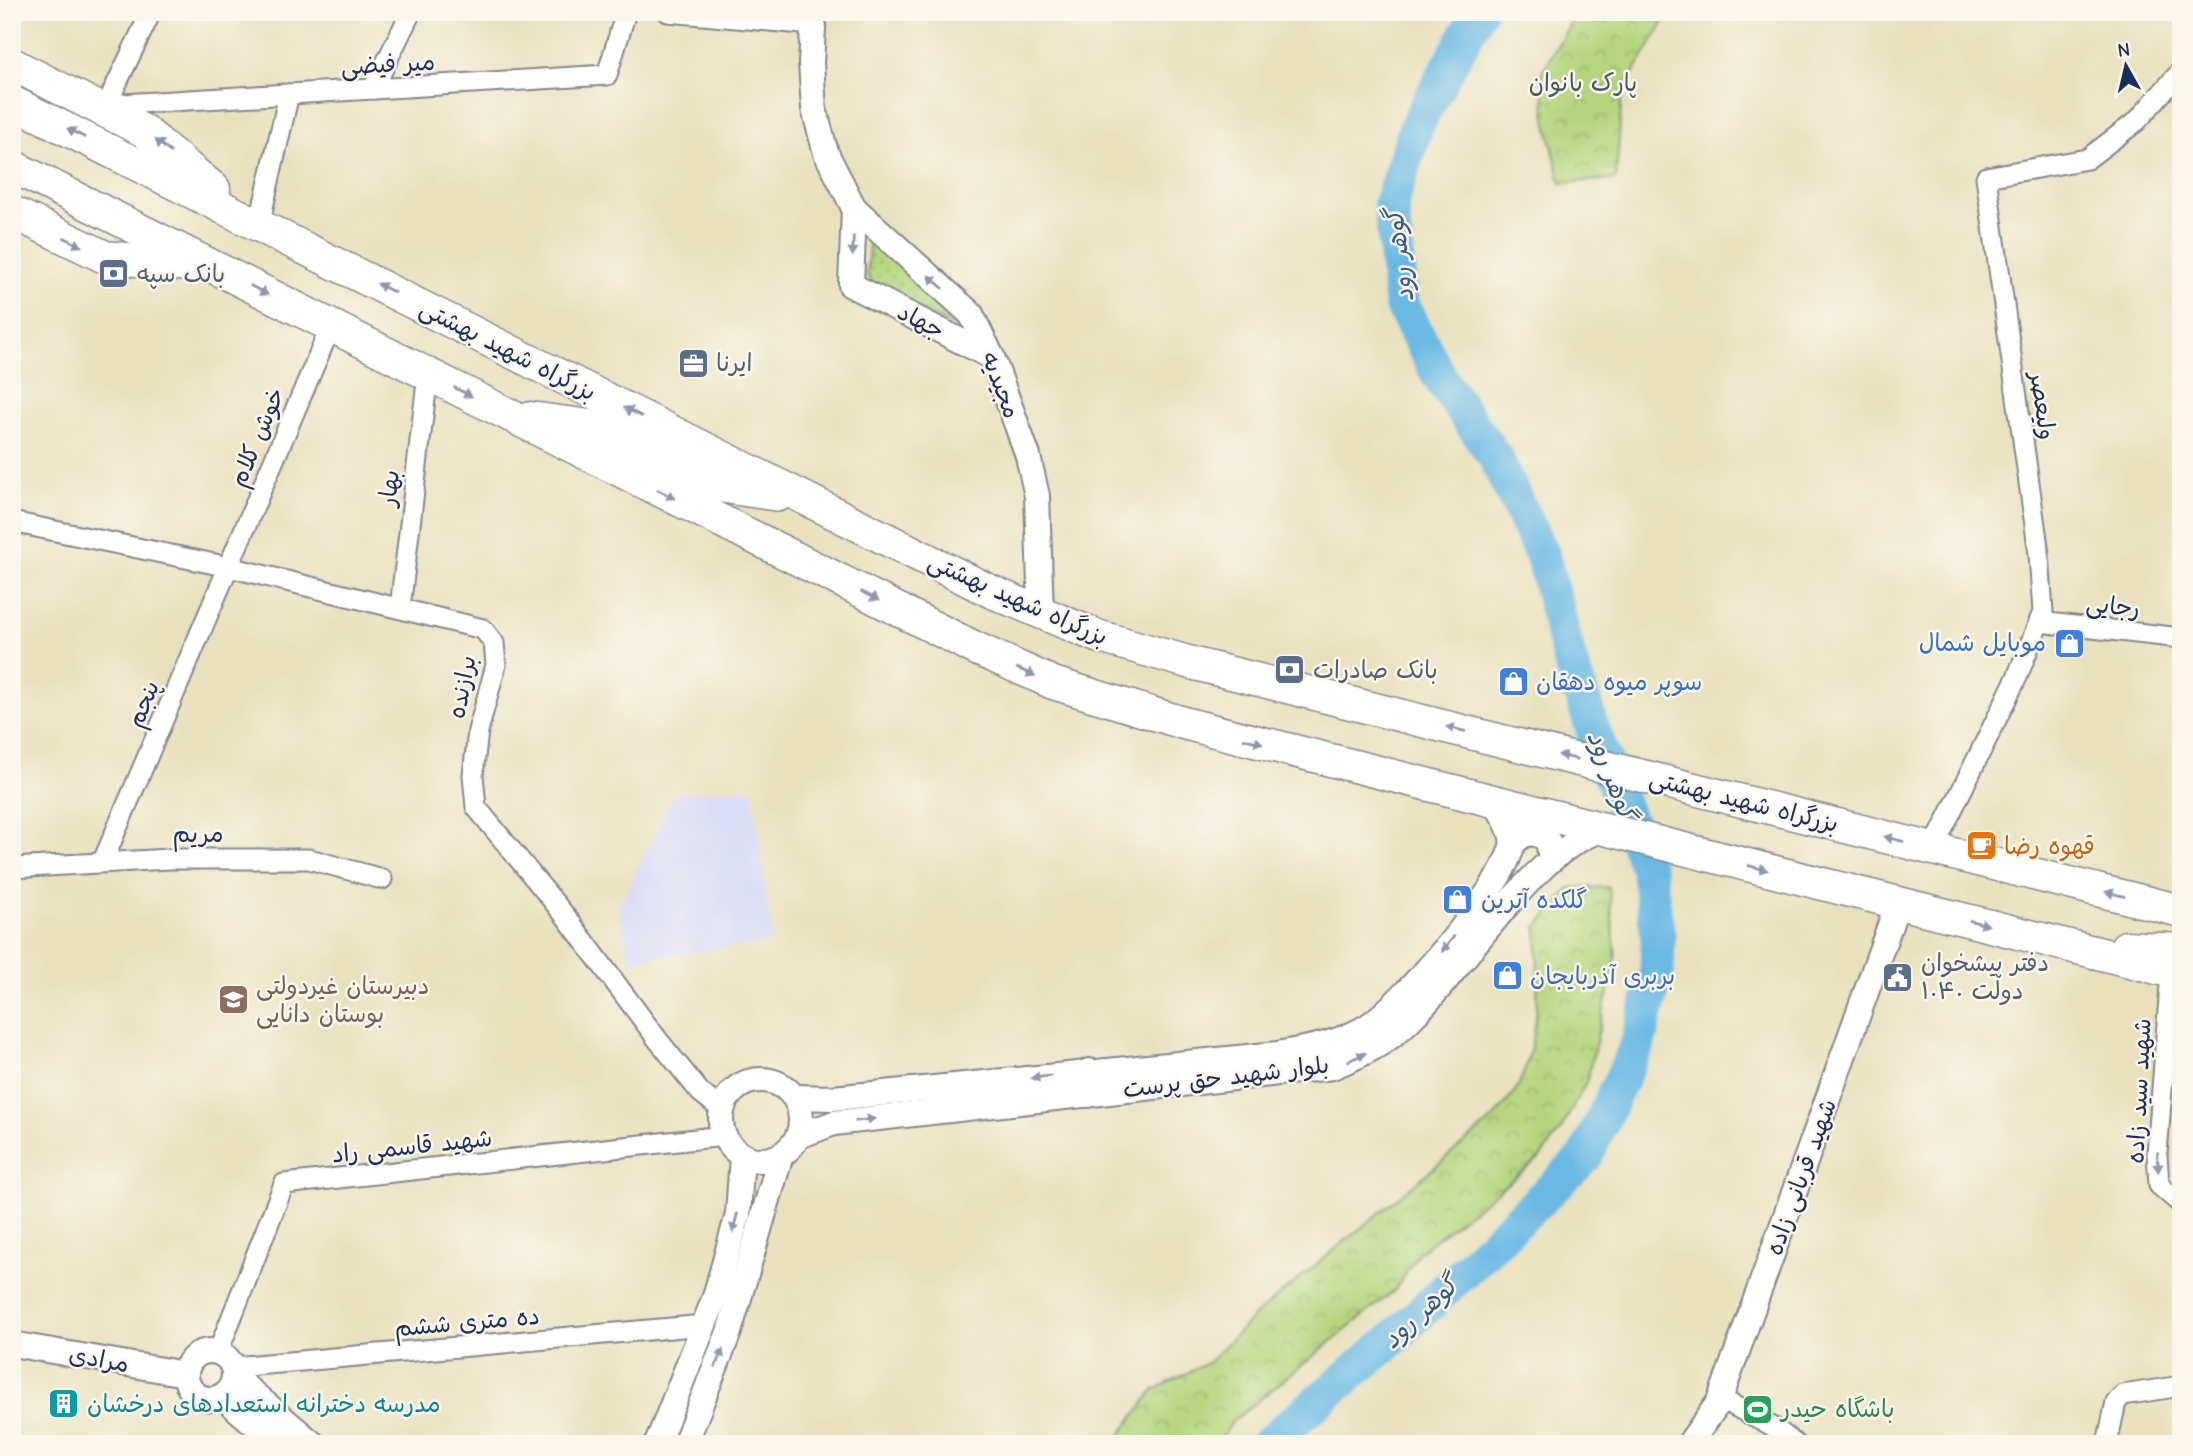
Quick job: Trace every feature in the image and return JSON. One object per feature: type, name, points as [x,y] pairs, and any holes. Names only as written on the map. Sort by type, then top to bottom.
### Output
[{"type":"highway","points":[[12,64],[105,107],[149,134],[256,223]]},
{"type":"highway","name":"بزرگراه شهید بهشتی","points":[[12,102],[256,223],[649,453],[972,647],[1053,683],[1124,707],[1495,802],[2065,945],[2177,965]]},
{"type":"highway","name":"بزرگراه شهید بهشتی","points":[[12,166],[510,416],[804,498],[1041,614],[1145,651],[1522,746],[1648,771],[1933,849],[2181,911]]},
{"type":"highway","points":[[12,212],[105,257],[214,267]]},
{"type":"street","points":[[373,89],[411,12]]},
{"type":"street","name":"میر فیضی","points":[[105,107],[607,75],[626,12]]},
{"type":"street","points":[[668,12],[814,19],[811,63],[814,109],[826,153],[854,208]]},
{"type":"street","points":[[105,107],[149,13]]},
{"type":"street","name":"ولیعصر","points":[[1933,849],[2017,677],[2043,612],[2039,554],[1986,177],[2087,159],[2137,121],[2181,71]]},
{"type":"street","points":[[256,223],[289,94]]},
{"type":"street","name":"جهاد","points":[[854,208],[851,285],[992,357]]},
{"type":"street","name":"مجیدیه","points":[[854,208],[971,314],[992,357],[1028,456],[1037,496],[1041,614]]},
{"type":"street","name":"خوش کلام","points":[[229,567],[331,326]]},
{"type":"street","name":"بهار","points":[[400,608],[428,374]]},
{"type":"street","name":"برازنده","points":[[12,522],[229,567],[483,629],[494,643],[496,665],[478,731],[473,775],[476,807],[567,918],[657,1040],[700,1092],[722,1110]]},
{"type":"street","name":"پنجم","points":[[103,861],[229,567]]},
{"type":"street","name":"رجایی","points":[[2039,622],[2181,638]]},
{"type":"street","points":[[1495,802],[1507,823],[1513,844]]},
{"type":"street","name":"بلوار شهید حق پرست","points":[[795,1097],[833,1098],[1297,1072],[1332,1067],[1362,1055],[1399,1030],[1421,1010],[1559,853],[1605,829]]},
{"type":"street","points":[[1513,844],[1520,836],[1540,834],[1559,853]]},
{"type":"street","name":"بلوار شهید حق پرست","points":[[799,1136],[834,1123],[1331,1044],[1366,1027],[1425,974],[1482,897],[1513,844]]},
{"type":"street","name":"مریم","points":[[12,868],[103,861],[309,859],[382,879]]},
{"type":"street","name":"شهید قربانی زاده","points":[[1689,1444],[1720,1398],[1898,903]]},
{"type":"street","name":"شهید سید زاده","points":[[2177,965],[2157,1154],[2159,1185],[2180,1203]]},
{"type":"street","points":[[685,1444],[729,1332],[781,1155],[799,1136],[802,1123],[795,1097],[774,1081],[747,1081],[736,1088],[722,1110],[724,1136],[731,1148],[742,1156],[755,1160],[781,1155]]},
{"type":"street","name":"شهید قاسمی راد","points":[[227,1373],[284,1184],[724,1136]]},
{"type":"street","points":[[657,1444],[705,1325],[738,1214],[742,1156]]},
{"type":"street","name":"ده متری ششم","points":[[227,1373],[705,1325]]},
{"type":"street","name":"مرادی","points":[[12,1344],[186,1374]]},
{"type":"street","points":[[227,1373],[207,1399],[194,1393],[186,1374],[191,1360],[203,1352],[313,1444]]},
{"type":"street","points":[[227,1373],[277,1444]]},
{"type":"street","points":[[2107,1444],[2116,1402],[2123,1395],[2181,1386]]},
{"type":"street","points":[[676,1397],[700,1407]]},
{"type":"street","points":[[1720,1398],[1776,1429],[1795,1444]]},
{"type":"shaded area","points":[[752,788],[773,942],[630,961],[618,908],[674,794]]},
{"type":"green space","name":"پارک بانوان","points":[[1577,12],[1670,12],[1622,92],[1616,179],[1561,183],[1547,124],[1541,74]]},
{"type":"green space","points":[[870,231],[968,323],[960,330],[876,288],[867,275]]},
{"type":"green space","points":[[1609,887],[1616,958],[1587,1080],[1561,1130],[1539,1159],[1418,1253],[1395,1290],[1233,1421],[1218,1444],[1113,1444],[1154,1390],[1209,1362],[1254,1316],[1493,1119],[1519,1084],[1531,1046],[1537,1007],[1537,927],[1570,888]]},
{"type":"waterway","name":"گوهر رود","points":[[1267,1444],[1395,1337],[1585,1157],[1638,1043],[1657,971],[1658,936],[1648,869],[1593,730],[1569,658],[1543,557],[1495,457],[1441,380],[1401,303],[1391,203],[1417,124],[1479,12]]},
{"type":"place","name":"بانک سپه","points":[[114,274]]},
{"type":"place","name":"ایرنا","points":[[693,363]]},
{"type":"place","name":"موبایل شمال","points":[[2069,643]]},
{"type":"place","name":"بانک صادرات","points":[[1290,670]]},
{"type":"place","name":"سوپر میوه دهقان","points":[[1513,682]]},
{"type":"place","name":"قهوه رضا","points":[[1981,846]]},
{"type":"place","name":"گلکده آترین","points":[[1458,900]]},
{"type":"place","name":"بربری آذربایجان","points":[[1507,976]]},
{"type":"place","name":"دفتر پیشخوان دولت ۱۰۴۰","points":[[1898,977]]},
{"type":"place","name":"دبیرستان غیردولتی بوستان دانایی","points":[[233,1000]]},
{"type":"place","name":"مدرسه دخترانه استعدادهای درخشان","points":[[64,1404]]},
{"type":"place","name":"باشگاه حیدر","points":[[1758,1409]]}]
